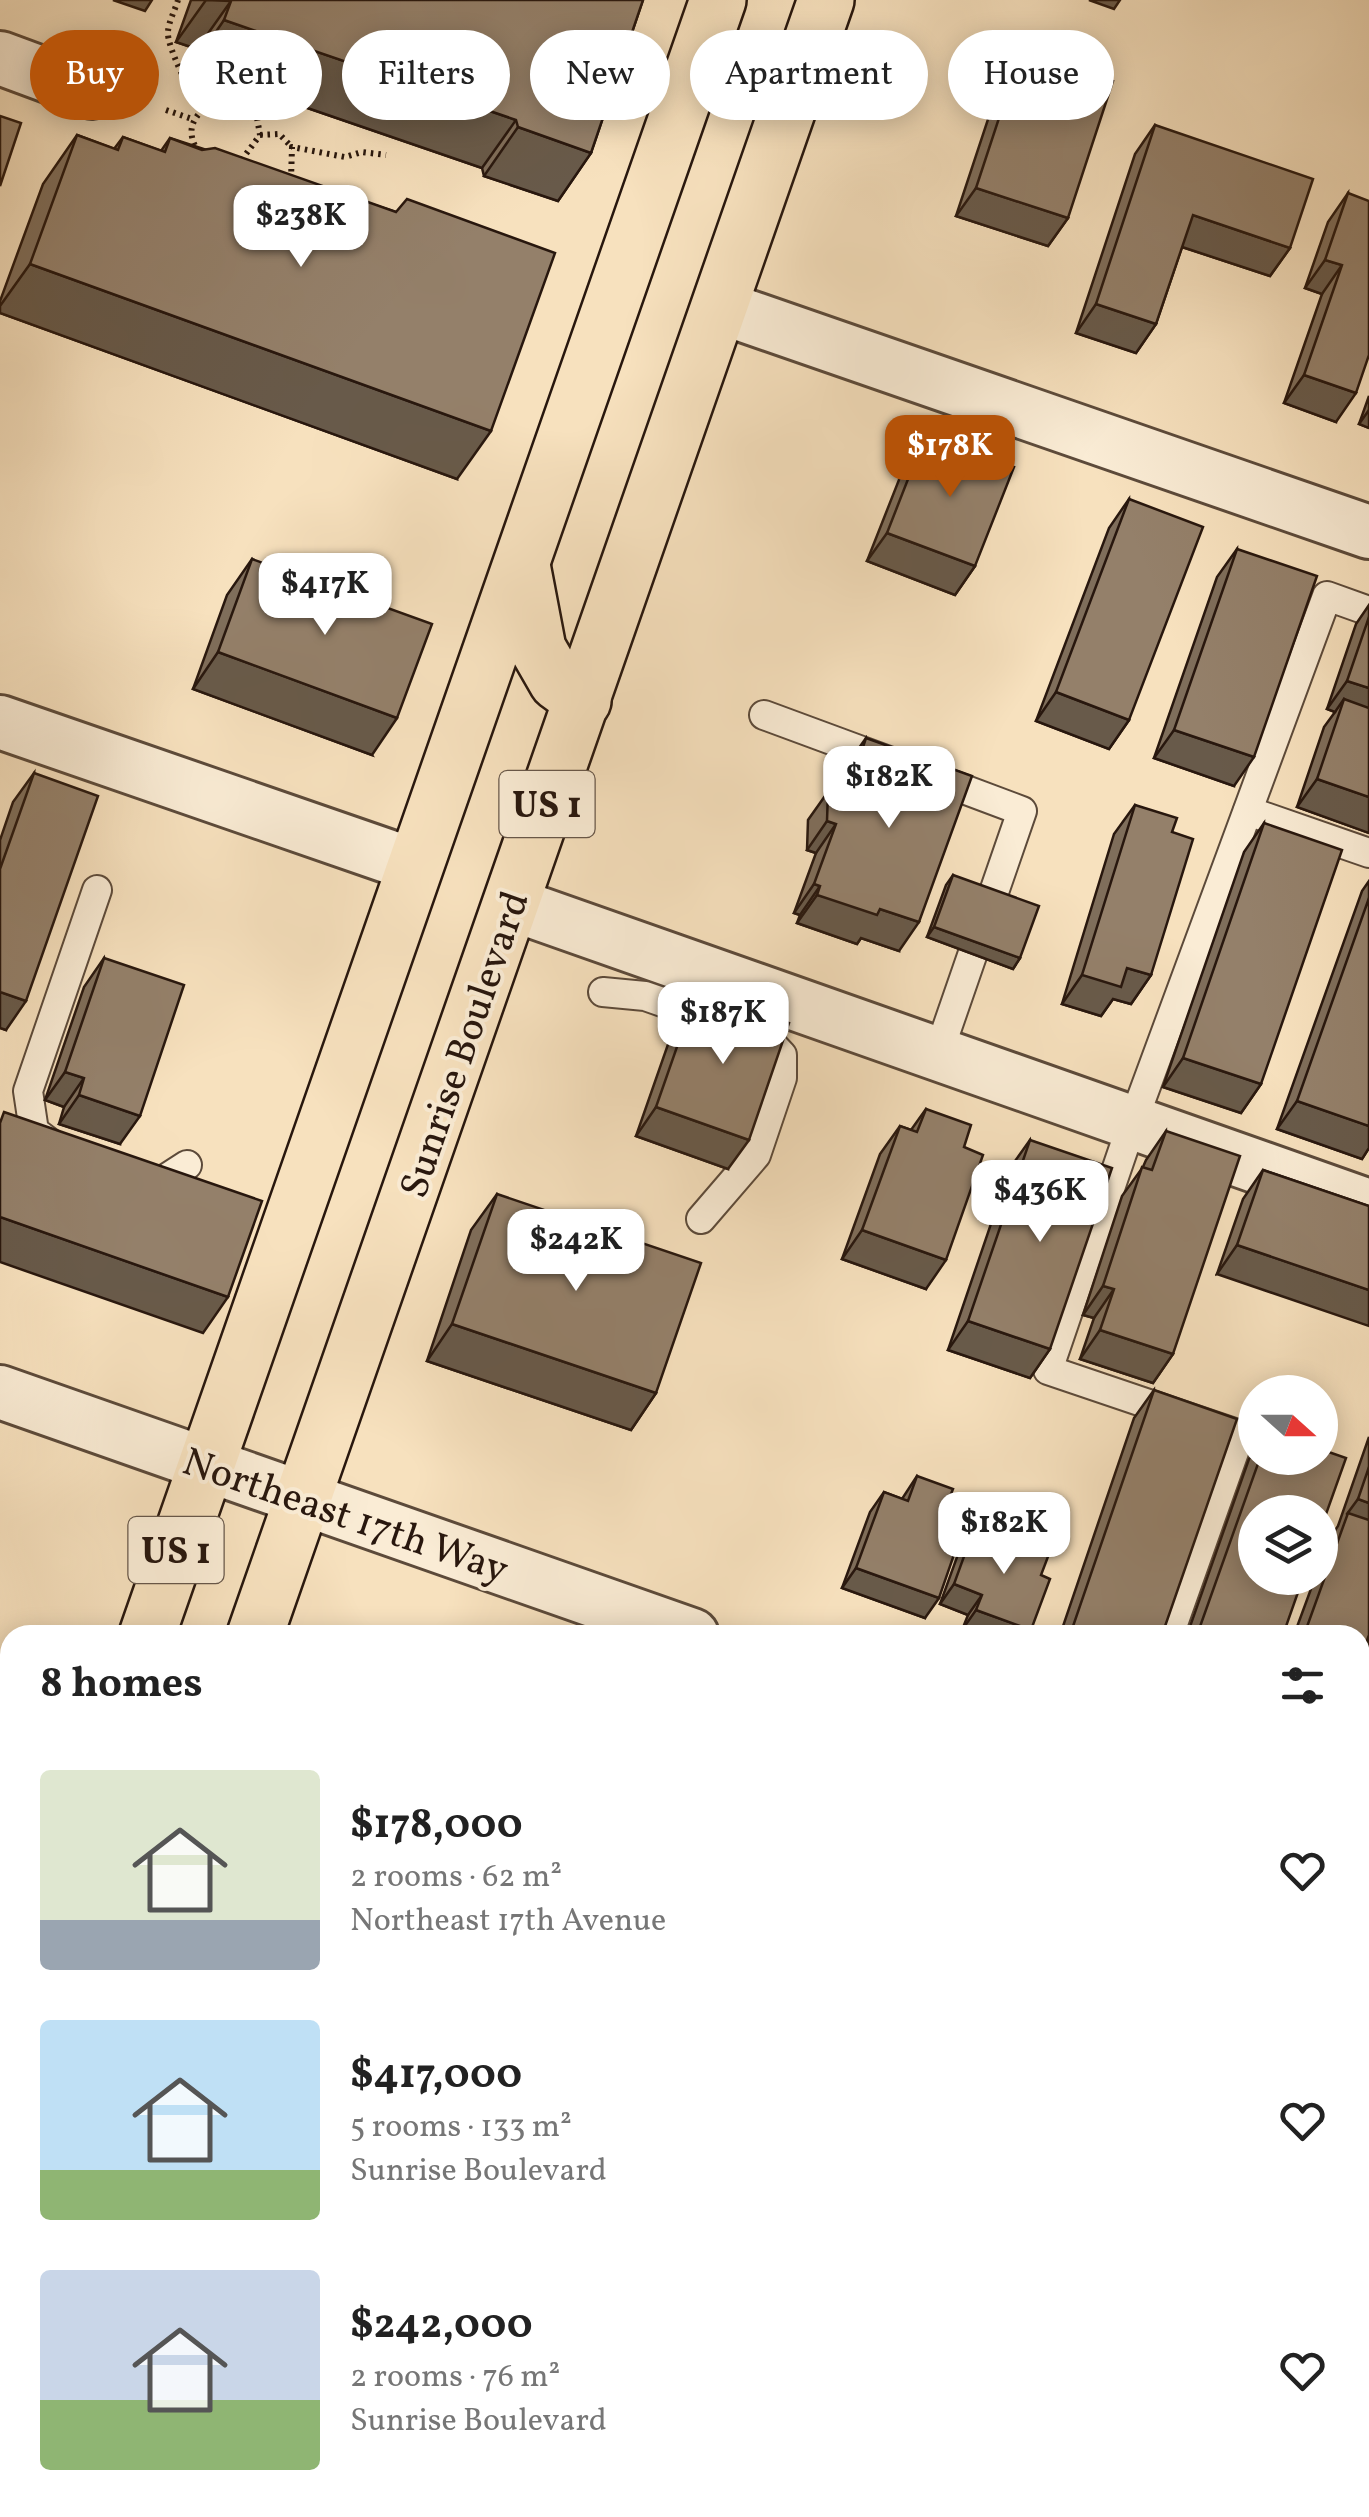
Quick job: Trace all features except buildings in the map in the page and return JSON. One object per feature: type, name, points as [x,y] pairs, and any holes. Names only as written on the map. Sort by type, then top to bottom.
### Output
[{"type":"main road","name":"US 1","points":[[150,1625],[718,0]]},
{"type":"main road","name":"Sunrise Boulevard","points":[[259,1625],[826,0]]},
{"type":"main road","points":[[522,562],[538,649],[557,682],[583,701]]},
{"type":"street","points":[[0,58],[30,69]]},
{"type":"street","points":[[720,308],[1369,532]]},
{"type":"street","points":[[0,722],[416,866]]},
{"type":"street","points":[[512,904],[1132,1124],[1367,1198]]},
{"type":"street","name":"Northeast 17th Way","points":[[0,1392],[663,1625]]},
{"type":"lane","points":[[1173,1625],[1240,1436],[1048,1370],[1132,1124],[1327,596],[1369,610]]},
{"type":"lane","points":[[764,715],[1022,811],[938,1054]]},
{"type":"lane","points":[[1248,812],[1369,853]]},
{"type":"lane","points":[[84,1160],[65,1154],[34,1131],[28,1092],[97,890]]},
{"type":"lane","points":[[603,992],[645,996],[766,1038],[782,1055],[782,1078],[756,1155],[701,1219]]},
{"type":"lane","points":[[120,1173],[156,1185],[188,1165]]},
{"type":"path","points":[[178,0],[168,32],[170,50],[179,61]]},
{"type":"path","points":[[166,110],[179,114]]},
{"type":"path","points":[[192,120],[190,131],[196,150],[204,156]]},
{"type":"path","points":[[231,173],[260,135],[257,120]]},
{"type":"path","points":[[260,135],[279,134],[292,147],[345,157],[362,152],[386,155]]},
{"type":"path","points":[[285,195],[291,180],[292,147]]},
{"type":"path","points":[[291,180],[303,182]]}]
